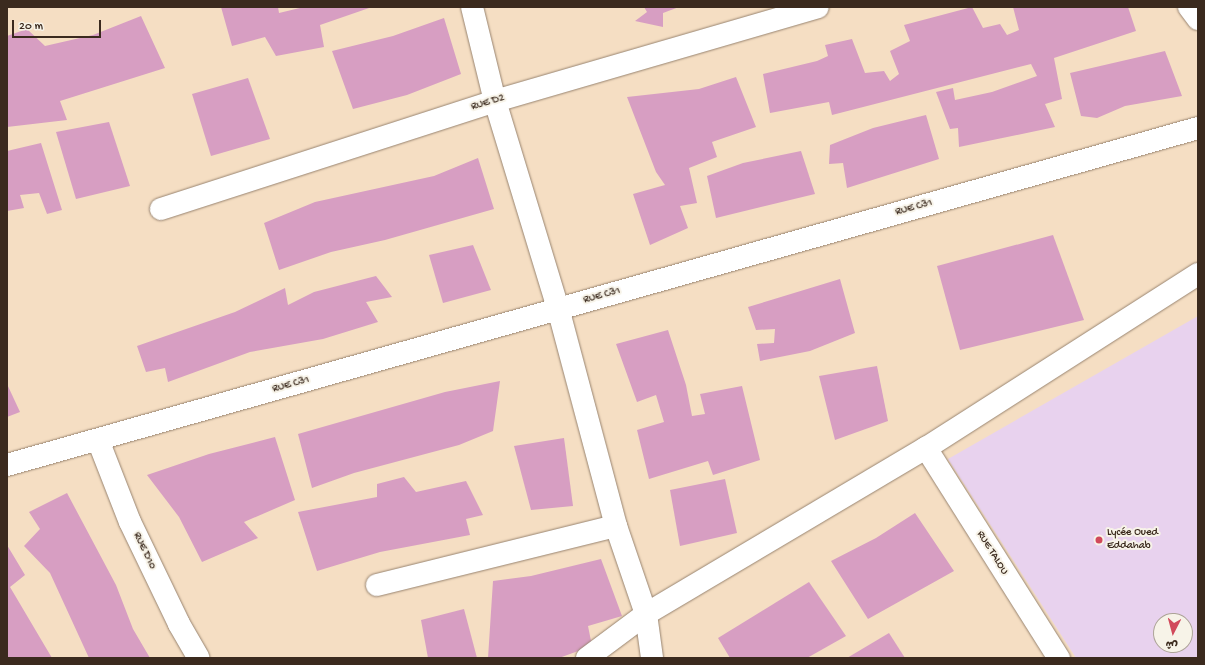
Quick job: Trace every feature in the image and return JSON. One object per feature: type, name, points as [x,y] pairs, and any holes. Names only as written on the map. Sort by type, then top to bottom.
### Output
[{"type":"street","points":[[472,7],[495,101],[558,308],[616,526],[646,614],[652,658]]},
{"type":"street","name":"RUE D2","points":[[161,208],[495,101],[818,7]]},
{"type":"street","points":[[1189,7],[1198,20]]},
{"type":"street","name":"RUE C31","points":[[7,464],[98,440],[558,308],[1198,128]]},
{"type":"street","points":[[587,658],[646,614],[926,448],[1198,274]]},
{"type":"street","name":"RUE D10","points":[[98,440],[130,522],[179,624],[199,658]]},
{"type":"street","name":"RUE TALOU","points":[[926,448],[1055,657]]},
{"type":"street","points":[[377,585],[616,526]]},
{"type":"shaded area","name":"Lycée Oued Eddahab","points":[[1198,316],[1198,658],[1076,658],[948,459]]},
{"type":"building","points":[[221,7],[278,7],[279,13],[304,7],[372,7],[320,25],[324,47],[276,56],[265,37],[232,46]]},
{"type":"building","points":[[644,7],[679,7],[663,13],[663,27],[635,21],[647,12]]},
{"type":"building","points":[[972,7],[983,28],[1000,24],[1007,35],[1019,30],[1013,7],[1128,7],[1136,31],[1054,58],[1062,99],[1045,104],[1055,127],[959,147],[958,128],[950,129],[936,92],[953,88],[955,100],[992,92],[1037,76],[1031,64],[832,115],[829,102],[770,113],[763,74],[817,61],[828,56],[825,45],[852,39],[865,73],[884,71],[890,81],[899,74],[890,51],[910,41],[904,25]]},
{"type":"building","points":[[141,16],[165,68],[60,101],[67,120],[7,127],[7,36],[27,29],[45,46],[93,35]]},
{"type":"building","points":[[444,18],[461,74],[407,95],[353,109],[332,51],[393,36]]},
{"type":"building","points":[[1165,51],[1182,96],[1125,106],[1097,118],[1081,116],[1070,73]]},
{"type":"building","points":[[736,77],[756,127],[712,142],[717,157],[689,168],[697,203],[680,206],[688,228],[650,245],[633,194],[665,185],[656,172],[627,97],[699,89]]},
{"type":"building","points":[[248,78],[270,139],[211,156],[192,94]]},
{"type":"building","points":[[926,115],[939,159],[847,188],[843,163],[829,164],[830,145],[873,128]]},
{"type":"building","points":[[109,122],[130,186],[76,199],[56,132]]},
{"type":"building","points":[[41,143],[62,210],[47,214],[39,193],[20,195],[24,208],[7,211],[7,151]]},
{"type":"building","points":[[801,151],[815,194],[716,218],[707,176],[743,163]]},
{"type":"building","points":[[478,158],[494,209],[385,240],[331,252],[279,270],[264,223],[315,202],[434,176]]},
{"type":"building","points":[[1053,235],[1084,320],[960,350],[937,266]]},
{"type":"building","points":[[473,245],[491,290],[443,303],[429,255]]},
{"type":"building","points":[[376,276],[392,297],[366,302],[378,322],[323,339],[250,352],[168,382],[165,368],[146,372],[137,346],[235,312],[285,288],[288,305],[314,292]]},
{"type":"building","points":[[840,279],[855,333],[810,351],[760,361],[757,344],[774,343],[775,329],[756,330],[748,307]]},
{"type":"building","points":[[668,330],[686,385],[692,416],[705,414],[700,394],[742,386],[760,460],[713,475],[708,461],[649,479],[637,430],[664,422],[656,395],[637,402],[616,344]]},
{"type":"building","points":[[877,366],[888,421],[835,440],[819,376]]},
{"type":"building","points":[[500,381],[493,431],[459,445],[354,473],[312,488],[298,434],[445,392]]},
{"type":"building","points":[[7,384],[20,412],[7,417]]},
{"type":"building","points":[[275,437],[295,500],[244,522],[258,538],[202,562],[179,517],[147,475],[209,454]]},
{"type":"building","points":[[564,438],[573,506],[531,510],[514,446]]},
{"type":"building","points":[[404,477],[416,492],[466,481],[483,515],[466,519],[470,535],[380,552],[317,571],[298,512],[377,497],[377,484]]},
{"type":"building","points":[[725,479],[737,533],[680,546],[670,490]]},
{"type":"building","points":[[67,493],[116,585],[133,629],[150,658],[89,658],[50,573],[24,546],[40,529],[29,512]]},
{"type":"building","points":[[915,513],[954,571],[868,619],[831,561],[876,538]]},
{"type":"building","points":[[7,545],[25,575],[10,587],[52,658],[7,658]]},
{"type":"building","points":[[601,559],[622,616],[588,626],[592,646],[559,658],[488,658],[493,581],[531,576]]},
{"type":"building","points":[[809,582],[846,636],[807,658],[730,658],[718,638]]},
{"type":"building","points":[[464,609],[477,658],[428,658],[421,620]]},
{"type":"building","points":[[889,633],[905,658],[847,658],[852,655]]},
{"type":"place","name":"Lycée Oued Eddahab","points":[[1099,540]]}]
